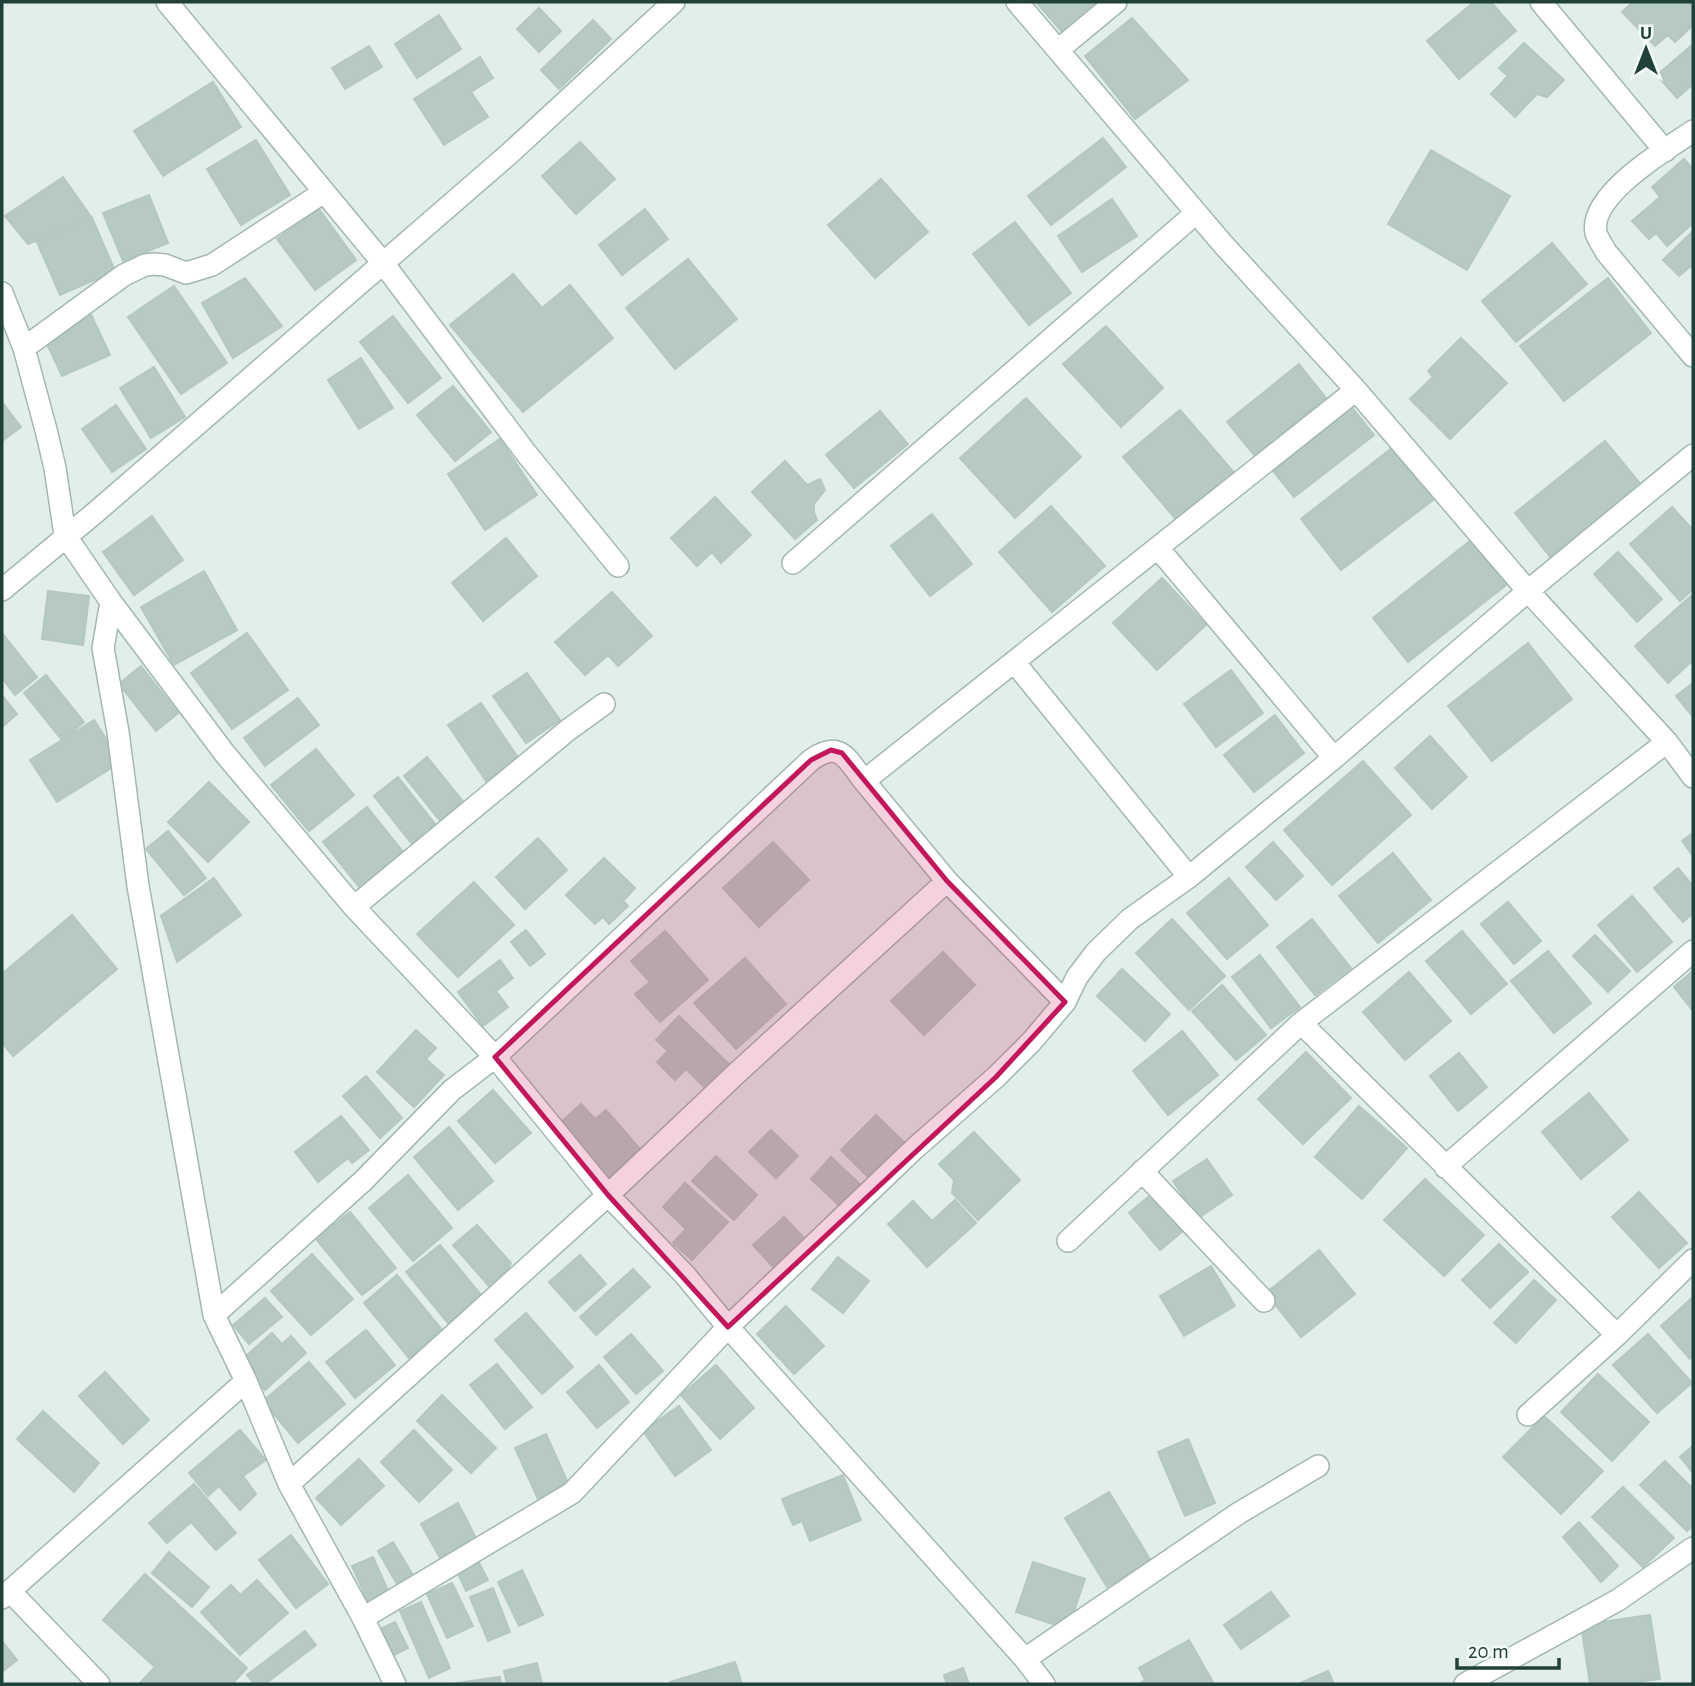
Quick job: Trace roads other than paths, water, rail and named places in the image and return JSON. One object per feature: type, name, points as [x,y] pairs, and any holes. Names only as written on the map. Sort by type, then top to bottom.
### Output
[{"type":"street","points":[[167,2],[383,263],[526,453],[618,566]]},
{"type":"street","points":[[2,590],[96,512],[509,154],[674,2]]},
{"type":"street","points":[[1017,2],[1196,213],[1356,390],[1528,591],[1667,742],[1693,777]]},
{"type":"street","points":[[1058,50],[1116,2]]},
{"type":"street","points":[[1541,2],[1665,151]]},
{"type":"street","points":[[1693,131],[1626,178],[1596,221],[1596,234],[1606,252],[1693,356]]},
{"type":"street","points":[[24,348],[124,275],[145,265],[165,265],[186,273],[212,265],[324,191]]},
{"type":"street","points":[[793,563],[1196,213]]},
{"type":"street","points":[[2,293],[9,329],[24,348],[55,468],[65,536],[111,602],[225,754],[354,907],[495,1056],[608,1195],[685,1275],[728,1328],[1025,1659],[1044,1684]]},
{"type":"street","points":[[864,780],[1015,663],[1356,390]]},
{"type":"street","points":[[363,1618],[572,1493],[728,1328],[914,1149],[996,1077],[1065,1002],[1077,977],[1096,952],[1130,919],[1189,877],[1334,758],[1528,591],[1693,455]]},
{"type":"street","points":[[1158,548],[1334,758]]},
{"type":"street","points":[[111,602],[103,648],[118,732],[138,886],[214,1315],[246,1381],[289,1484],[363,1618],[395,1684]]},
{"type":"street","points":[[1015,663],[1189,877]]},
{"type":"street","points":[[354,907],[568,730],[604,704]]},
{"type":"street","points":[[1068,1241],[1301,1023],[1667,742]]},
{"type":"street","points":[[214,1315],[363,1181],[452,1090],[495,1056],[820,753],[831,750],[842,753],[947,881],[1065,1002]]},
{"type":"street","points":[[289,1484],[608,1195],[738,1071],[947,881]]},
{"type":"street","points":[[1445,1167],[1693,951]]},
{"type":"street","points":[[1301,1023],[1617,1335]]},
{"type":"street","points":[[1142,1171],[1264,1301]]},
{"type":"street","points":[[1528,1415],[1617,1335],[1693,1260]]},
{"type":"street","points":[[99,1684],[6,1595],[246,1381]]},
{"type":"street","points":[[1025,1659],[1239,1513],[1318,1466]]},
{"type":"street","points":[[1465,1684],[1618,1600],[1693,1548]]}]
